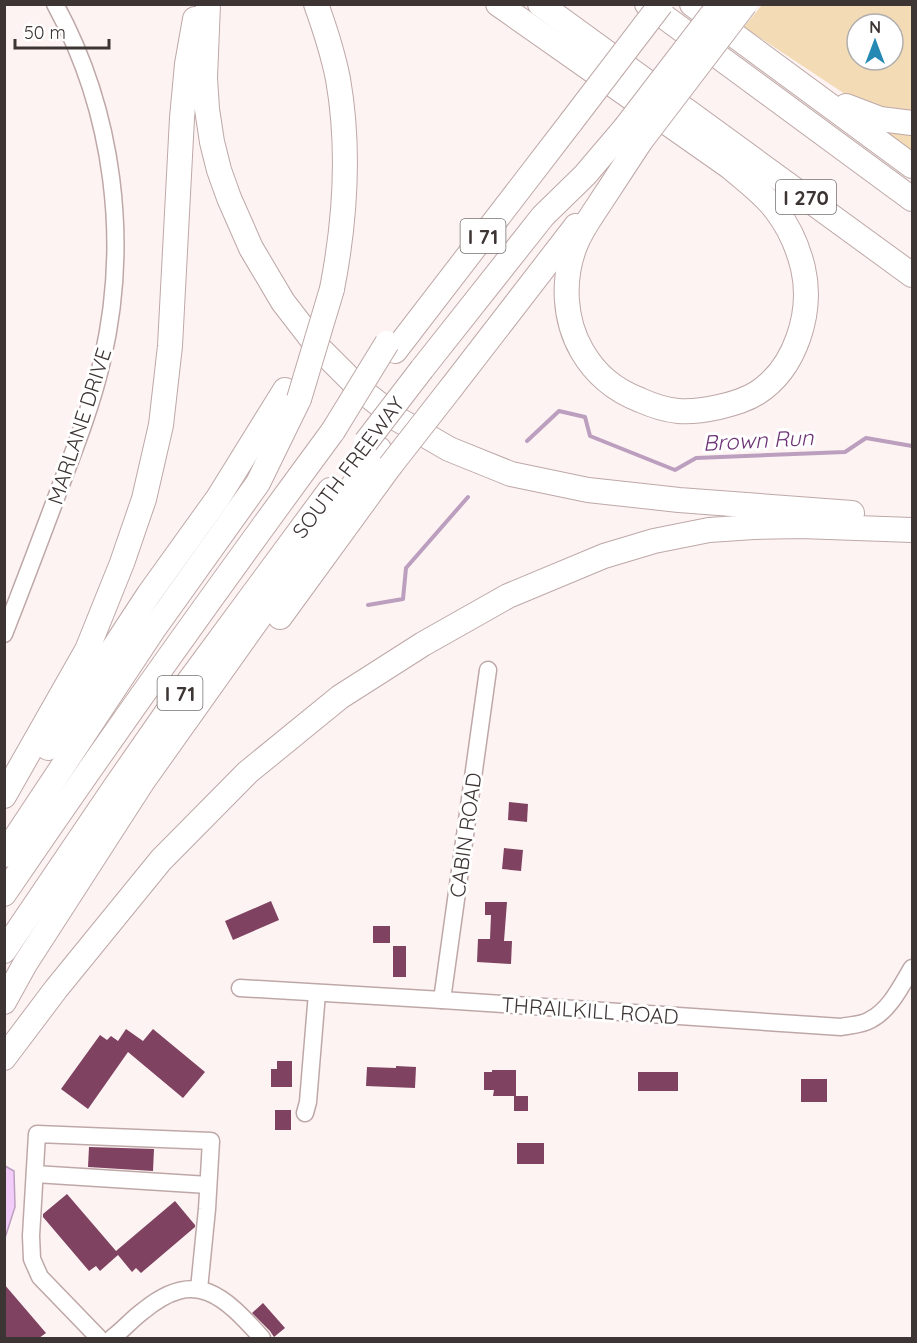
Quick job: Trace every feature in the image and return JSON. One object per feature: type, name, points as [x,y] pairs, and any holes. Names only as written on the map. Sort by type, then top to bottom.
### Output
[{"type":"highway","points":[[4,796],[87,650],[122,563],[144,499],[161,425],[170,346],[182,118],[187,64],[198,4]]},
{"type":"highway","points":[[208,4],[205,78],[212,142],[222,180],[251,248],[283,302],[317,346],[361,390],[399,420],[449,449],[511,474],[588,490],[679,500],[912,517]]},
{"type":"highway","points":[[4,855],[153,630],[258,483],[332,289],[345,186],[344,132],[338,79],[316,4]]},
{"type":"highway","points":[[498,4],[730,167],[765,197],[786,225],[794,240],[803,269],[806,298],[801,328],[791,355],[777,376],[756,394],[727,405],[692,412],[655,407],[625,394],[597,374],[587,361],[575,336],[568,311],[567,278],[575,246],[632,135]]},
{"type":"highway","name":"I 270","points":[[540,4],[912,274]]},
{"type":"highway","points":[[565,117],[641,4]]},
{"type":"highway","name":"I 270","points":[[647,4],[912,199]]},
{"type":"highway","name":"SOUTH FREEWAY","points":[[4,894],[234,565],[333,431],[391,347],[565,117],[661,4]]},
{"type":"highway","points":[[692,4],[912,166]]},
{"type":"highway","name":"SOUTH FREEWAY","points":[[4,951],[181,692],[378,453],[436,378],[543,216],[585,175],[632,135],[720,4]]},
{"type":"highway","points":[[8,997],[211,711],[378,453],[632,135],[745,4]]},
{"type":"highway","points":[[776,65],[848,107],[880,119],[912,123]]},
{"type":"highway","points":[[4,812],[149,594],[292,395]]},
{"type":"highway","points":[[4,1058],[56,989],[161,860],[248,772],[340,697],[423,644],[508,596],[604,556],[654,541],[709,530],[754,527],[801,526],[912,530]]},
{"type":"street","name":"MARLANE DRIVE","points":[[4,634],[90,404],[102,361],[113,301],[115,222],[105,138],[80,57],[55,4]]},
{"type":"street","name":"CABIN ROAD","points":[[442,1000],[488,669]]},
{"type":"street","name":"THRAILKILL ROAD","points":[[240,988],[842,1027],[870,1021],[882,1011],[891,1002],[912,968]]},
{"type":"street","points":[[305,1113],[308,1102],[317,993]]},
{"type":"street","points":[[99,1338],[40,1277],[32,1259],[31,1236],[37,1134],[211,1141],[199,1289]]},
{"type":"street","points":[[35,1174],[208,1185]]},
{"type":"street","points":[[112,1338],[161,1298],[181,1290],[199,1289],[210,1292],[226,1303],[262,1338]]},
{"type":"shaded area","points":[[762,5],[912,5],[912,115],[857,102],[744,27]]},
{"type":"shaded area","points":[[878,130],[912,131],[912,154]]},
{"type":"shaded area","points":[[5,1166],[14,1171],[15,1207],[5,1238]]},
{"type":"building","points":[[509,802],[528,804],[527,822],[508,820]]},
{"type":"building","points":[[504,848],[523,850],[521,871],[502,869]]},
{"type":"building","points":[[271,901],[279,920],[233,940],[225,921]]},
{"type":"building","points":[[485,902],[507,902],[504,941],[512,941],[511,964],[477,962],[478,939],[490,939],[491,915],[485,915]]},
{"type":"building","points":[[373,926],[390,926],[390,943],[373,943]]},
{"type":"building","points":[[393,946],[406,946],[406,977],[393,977]]},
{"type":"building","points":[[126,1029],[143,1041],[153,1029],[205,1072],[183,1098],[128,1052],[88,1109],[61,1089],[100,1035],[107,1040],[111,1036],[118,1041]]},
{"type":"building","points":[[277,1061],[292,1061],[292,1087],[271,1087],[271,1069],[277,1069]]},
{"type":"building","points":[[396,1066],[416,1067],[415,1088],[366,1086],[367,1067],[396,1068]]},
{"type":"building","points":[[492,1070],[516,1070],[516,1096],[493,1096],[494,1090],[484,1090],[484,1072],[492,1072]]},
{"type":"building","points":[[638,1072],[678,1072],[678,1091],[638,1091]]},
{"type":"building","points":[[801,1079],[827,1079],[827,1102],[801,1102]]},
{"type":"building","points":[[514,1096],[528,1096],[528,1111],[514,1111]]},
{"type":"building","points":[[275,1110],[291,1110],[291,1130],[275,1130]]},
{"type":"building","points":[[517,1143],[544,1143],[544,1164],[517,1164]]},
{"type":"building","points":[[89,1147],[154,1149],[153,1171],[88,1167]]},
{"type":"building","points":[[67,1194],[116,1251],[175,1201],[195,1227],[141,1273],[136,1268],[132,1272],[118,1255],[100,1271],[96,1266],[89,1271],[43,1217],[43,1214]]},
{"type":"building","points":[[4,1284],[46,1333],[39,1338],[4,1338]]},
{"type":"building","points":[[263,1303],[285,1328],[274,1337],[252,1313]]},
{"type":"waterway","name":"Brown Run","points":[[527,441],[559,411],[585,417],[590,436],[675,470],[696,458],[845,452],[866,438],[912,446]]},
{"type":"waterway","name":"Brown Run","points":[[368,605],[403,599],[406,568],[468,497]]}]
